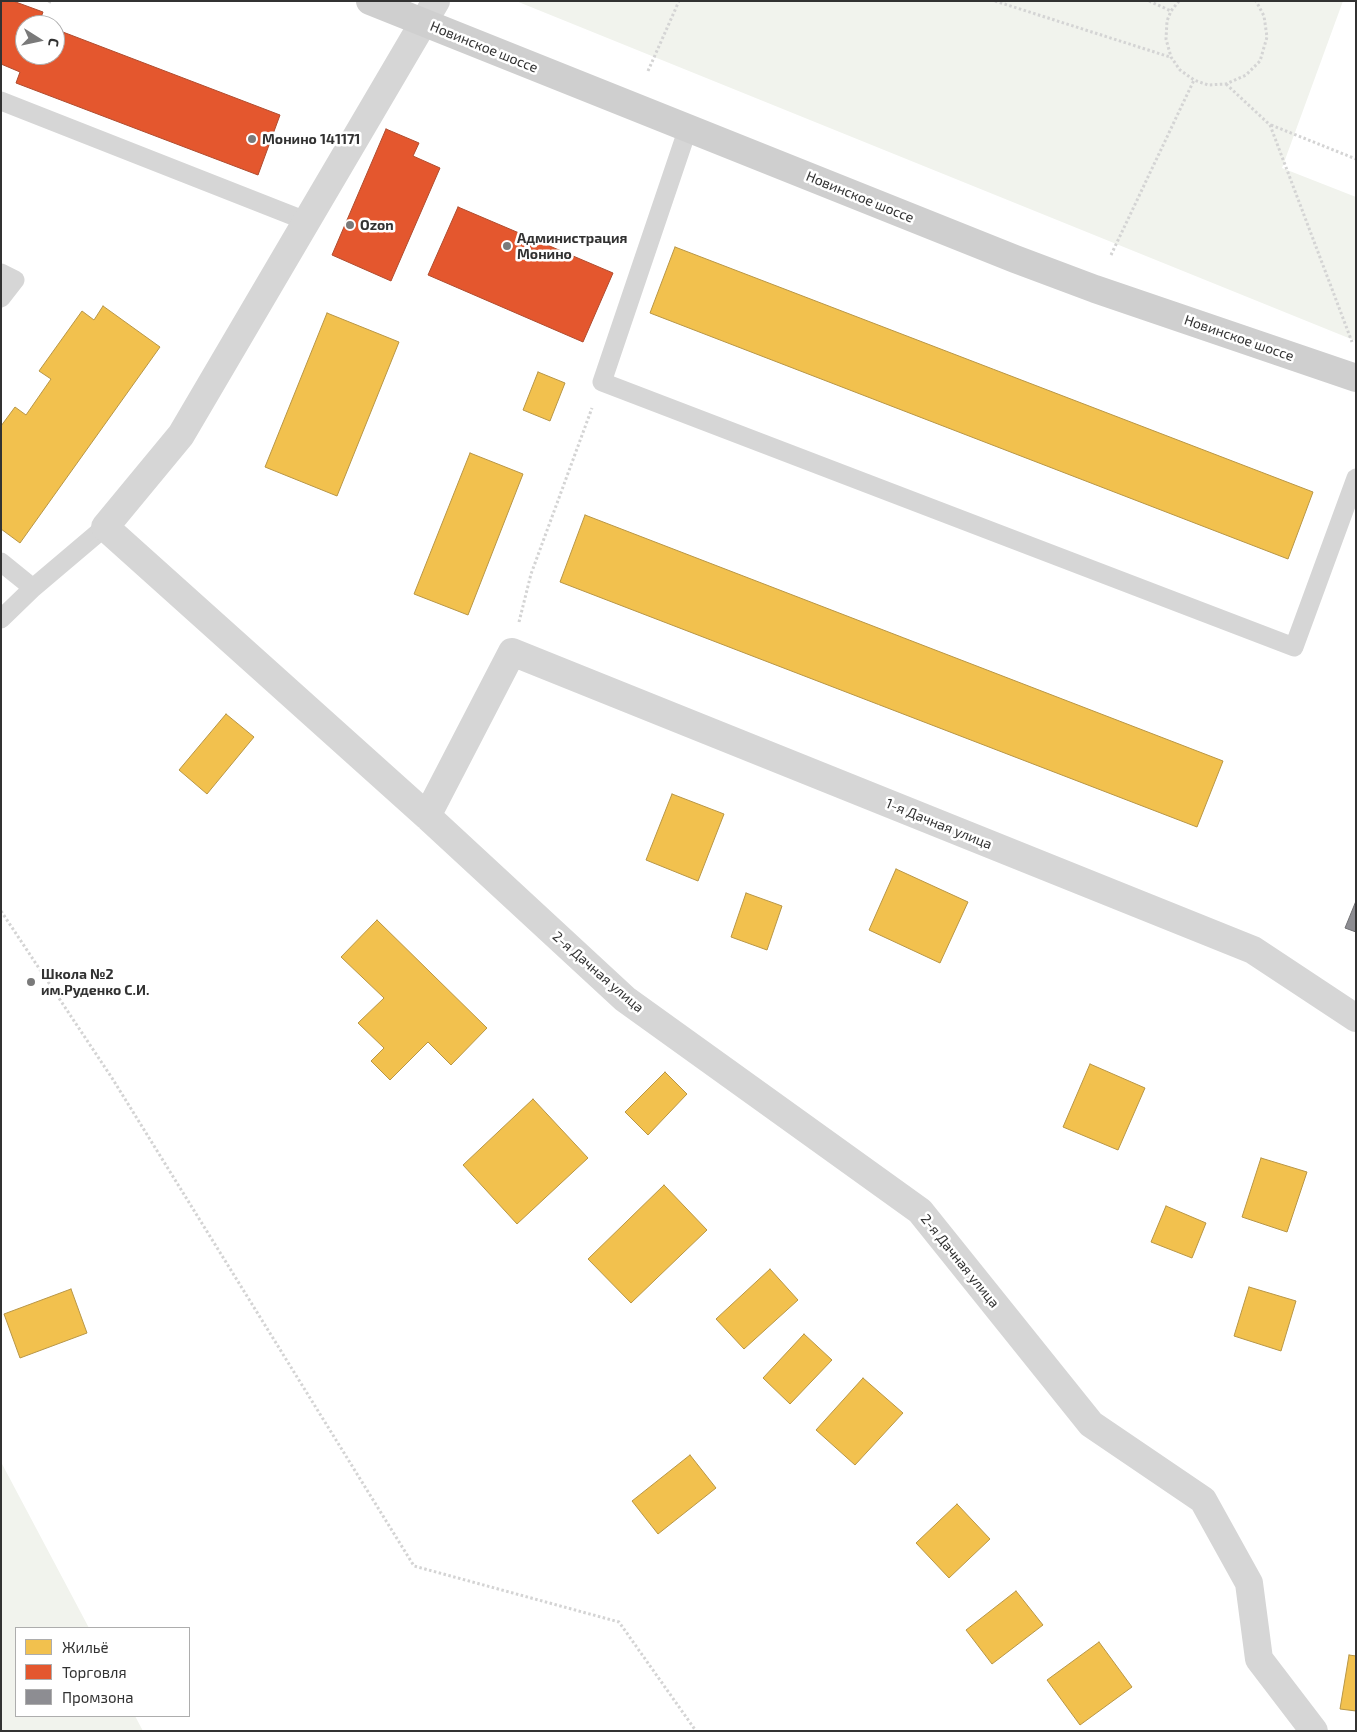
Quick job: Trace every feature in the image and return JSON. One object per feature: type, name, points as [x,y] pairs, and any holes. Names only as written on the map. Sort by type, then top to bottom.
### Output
[{"type":"main road","name":"Новинское шоссе","points":[[370,1],[429,12],[688,128],[1096,289],[1356,378]]},
{"type":"street","points":[[106,527],[181,435],[429,12]]},
{"type":"street","name":"2-я Дачная улица","points":[[106,527],[427,816],[625,999],[920,1211],[1091,1424],[1204,1500],[1249,1583],[1259,1659],[1314,1731]]},
{"type":"street","points":[[427,816],[512,652]]},
{"type":"street","name":"1-я Дачная улица","points":[[512,652],[1253,950],[1356,1018]]},
{"type":"lane","points":[[1,101],[306,221]]},
{"type":"lane","points":[[688,128],[602,382],[1294,647],[1356,478]]},
{"type":"lane","points":[[1,273],[14,280],[1,298]]},
{"type":"lane","points":[[1,619],[33,588],[106,527]]},
{"type":"lane","points":[[1,562],[33,588]]},
{"type":"path","points":[[648,71],[679,1]]},
{"type":"path","points":[[995,1],[1171,57]]},
{"type":"path","points":[[1149,1],[1171,11]]},
{"type":"path","points":[[1179,1],[1171,11],[1167,21],[1166,39],[1171,57],[1180,70],[1194,80],[1208,84],[1226,84],[1246,75],[1260,61],[1268,36],[1264,16],[1256,1]]},
{"type":"path","points":[[1112,255],[1194,80]]},
{"type":"path","points":[[1226,84],[1270,125],[1356,158]]},
{"type":"path","points":[[1270,125],[1355,349]]},
{"type":"path","points":[[512,652],[531,574],[602,382]]},
{"type":"path","points":[[1,911],[112,1078],[414,1566],[619,1622],[696,1731]]},
{"type":"shaded area","points":[[516,1],[1343,1],[1282,168],[1356,197],[1356,341]]},
{"type":"shaded area","points":[[1,1462],[88,1627],[15,1627],[15,1717],[136,1717],[143,1731],[1,1731]]},
{"type":"building: Жильё","points":[[675,247],[1313,492],[1288,559],[650,313]]},
{"type":"building: Жильё","points":[[103,306],[160,347],[20,543],[1,529],[1,426],[15,407],[26,415],[51,379],[39,371],[82,311],[94,320]]},
{"type":"building: Жильё","points":[[327,313],[399,342],[337,496],[265,467]]},
{"type":"building: Жильё","points":[[538,372],[565,383],[550,421],[523,410]]},
{"type":"building: Жильё","points":[[470,453],[523,474],[468,615],[414,594]]},
{"type":"building: Жильё","points":[[585,515],[1223,761],[1197,827],[560,582]]},
{"type":"building: Жильё","points":[[226,714],[254,737],[207,794],[179,770]]},
{"type":"building: Жильё","points":[[672,794],[724,814],[698,881],[646,860]]},
{"type":"building: Жильё","points":[[896,869],[968,902],[940,963],[869,930]]},
{"type":"building: Жильё","points":[[746,893],[782,906],[767,950],[731,937]]},
{"type":"building: Жильё","points":[[377,920],[487,1028],[451,1065],[428,1042],[390,1080],[371,1061],[384,1048],[358,1023],[384,998],[341,957]]},
{"type":"building: Жильё","points":[[1090,1064],[1145,1088],[1118,1150],[1063,1127]]},
{"type":"building: Жильё","points":[[665,1072],[687,1094],[648,1135],[625,1112]]},
{"type":"building: Жильё","points":[[533,1099],[588,1158],[517,1224],[463,1165]]},
{"type":"building: Жильё","points":[[1261,1158],[1307,1172],[1287,1232],[1242,1217]]},
{"type":"building: Жильё","points":[[664,1185],[707,1230],[631,1303],[588,1259]]},
{"type":"building: Жильё","points":[[1166,1206],[1206,1223],[1192,1258],[1151,1242]]},
{"type":"building: Жильё","points":[[770,1269],[798,1300],[744,1349],[716,1319]]},
{"type":"building: Жильё","points":[[1249,1287],[1296,1301],[1281,1351],[1234,1336]]},
{"type":"building: Жильё","points":[[71,1289],[87,1333],[20,1358],[4,1314]]},
{"type":"building: Жильё","points":[[804,1334],[832,1360],[790,1404],[763,1378]]},
{"type":"building: Жильё","points":[[863,1378],[903,1413],[855,1465],[816,1430]]},
{"type":"building: Жильё","points":[[690,1455],[716,1488],[658,1534],[632,1501]]},
{"type":"building: Жильё","points":[[957,1504],[990,1539],[949,1578],[916,1543]]},
{"type":"building: Жильё","points":[[1016,1591],[1043,1625],[992,1664],[966,1630]]},
{"type":"building: Жильё","points":[[1099,1642],[1132,1687],[1080,1725],[1047,1680]]},
{"type":"building: Жильё","points":[[1349,1655],[1356,1656],[1356,1711],[1340,1709]]},
{"type":"building: Торговля","points":[[1,1],[13,1],[43,12],[42,15],[15,15],[15,65],[65,65],[65,33],[280,115],[258,175],[16,83],[20,72],[1,64]]},
{"type":"building: Торговля","points":[[386,129],[419,143],[413,156],[440,168],[391,281],[332,255]]},
{"type":"building: Торговля","points":[[458,207],[613,273],[583,342],[428,275]]},
{"type":"building: Промзона","points":[[1356,901],[1356,932],[1345,928]]},
{"type":"place","name":"Монино 141171","points":[[252,139]]},
{"type":"place","name":"Ozon","points":[[350,225]]},
{"type":"place","name":"Администрация Монино","points":[[507,246]]},
{"type":"place","name":"Школа №2 им.Руденко С.И.","points":[[31,982]]}]
